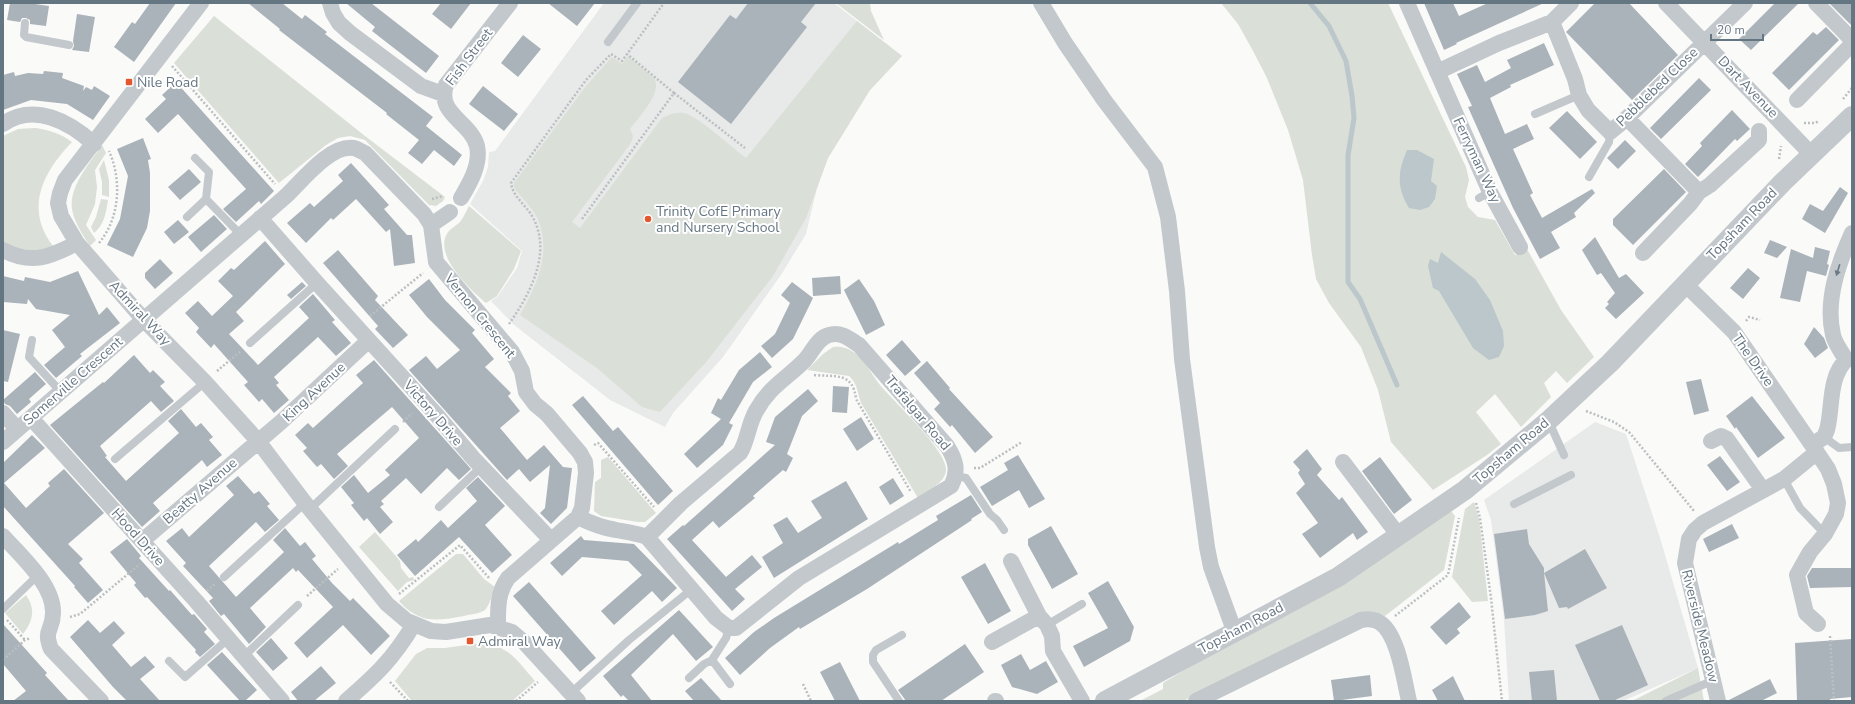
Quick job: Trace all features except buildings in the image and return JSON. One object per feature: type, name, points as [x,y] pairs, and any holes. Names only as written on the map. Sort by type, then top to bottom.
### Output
[{"type":"street","name":"Admiral Way","points":[[201,3],[100,145],[75,165],[65,180],[58,203],[61,216],[76,243],[144,320],[205,382],[258,441],[387,604],[407,621],[431,631],[446,632],[481,625],[498,626],[512,632],[551,670],[574,697]]},
{"type":"street","points":[[330,3],[333,13],[339,23],[350,34],[421,86],[443,94]]},
{"type":"street","name":"Fish Street","points":[[461,198],[475,171],[477,145],[474,139],[446,106],[443,94],[446,85],[510,3]]},
{"type":"street","points":[[1041,3],[1065,43],[1100,94],[1155,167],[1168,217],[1177,291],[1183,367],[1207,547],[1211,567],[1235,633]]},
{"type":"street","name":"Ferryman Way","points":[[1407,3],[1437,72],[1485,195],[1520,247]]},
{"type":"street","points":[[1437,72],[1498,43],[1552,22],[1571,3]]},
{"type":"street","name":"Dart Avenue","points":[[1666,3],[1812,155]]},
{"type":"street","name":"Pebblebed Close","points":[[1552,22],[1575,79],[1579,95],[1588,110],[1610,132],[1627,118],[1745,3]]},
{"type":"street","points":[[1816,3],[1852,40]]},
{"type":"street","points":[[1797,100],[1852,44]]},
{"type":"street","points":[[3,124],[26,116],[45,116],[68,123],[100,145]]},
{"type":"street","name":"Topsham Road","points":[[1105,701],[1338,577],[1465,490],[1575,397],[1610,363],[1783,182],[1852,116]]},
{"type":"street","points":[[1627,118],[1699,192]]},
{"type":"street","points":[[1643,253],[1690,204],[1699,192],[1710,185],[1759,140],[1760,131]]},
{"type":"street","name":"Vernon Crescent","points":[[144,320],[286,196],[325,158],[335,152],[354,148],[366,153],[424,214],[431,226],[436,262],[512,352],[522,371],[526,392],[535,404],[547,414],[574,444],[580,453],[585,462],[586,473],[582,508],[578,516]]},
{"type":"street","points":[[431,226],[450,212]]},
{"type":"street","name":"Victory Drive","points":[[260,218],[481,467],[551,540]]},
{"type":"street","points":[[1818,444],[1829,422],[1835,376],[1840,366],[1849,360],[1833,337],[1830,317],[1831,299],[1836,275],[1852,233]]},
{"type":"street","points":[[3,250],[31,258],[43,258],[54,255],[76,243]]},
{"type":"street","name":"The Drive","points":[[1685,284],[1734,332],[1818,444],[1834,484],[1845,506]]},
{"type":"street","name":"Somerville Crescent","points":[[3,442],[17,428],[31,418],[144,320]]},
{"type":"street","name":"Trafalgar Road","points":[[647,537],[681,503],[740,454],[746,444],[750,423],[759,405],[770,389],[799,365],[823,337],[837,334],[854,341],[877,363],[908,402],[947,446],[954,456],[956,470]]},
{"type":"street","name":"King Avenue","points":[[258,441],[368,341]]},
{"type":"street","points":[[3,413],[17,428]]},
{"type":"street","name":"Hood Drive","points":[[31,418],[196,601],[282,701]]},
{"type":"street","points":[[1711,441],[1718,437],[1725,436],[1764,490]]},
{"type":"street","name":"Beatty Avenue","points":[[142,541],[258,441]]},
{"type":"street","name":"Riverside Meadow","points":[[1718,701],[1685,563],[1689,539],[1695,530],[1703,523],[1784,479],[1818,444]]},
{"type":"street","points":[[1343,462],[1399,536]]},
{"type":"street","points":[[498,626],[498,606],[503,585],[508,578],[578,516],[589,522],[616,530],[635,532],[647,537],[716,618],[730,628],[736,628],[771,598],[799,578],[951,486],[956,470]]},
{"type":"street","points":[[1818,624],[1806,612],[1797,575],[1810,552],[1825,534],[1836,514],[1845,506]]},
{"type":"street","points":[[3,536],[38,575],[51,599],[53,613],[47,630],[47,639],[51,649],[101,701]]},
{"type":"street","points":[[1011,561],[1052,636],[1053,651],[1082,701]]},
{"type":"street","points":[[992,642],[1043,620]]},
{"type":"street","points":[[1196,701],[1361,620],[1378,621],[1384,625],[1391,635],[1401,664],[1409,701]]},
{"type":"street","points":[[346,701],[380,671],[402,644],[414,624]]},
{"type":"lane","points":[[608,42],[637,3]]},
{"type":"lane","points":[[25,23],[24,35],[26,37],[69,45]]},
{"type":"lane","points":[[1535,114],[1579,95]]},
{"type":"lane","name":"Pebblebed Close","points":[[1590,177],[1608,142],[1610,132]]},
{"type":"lane","points":[[187,216],[206,199],[209,172],[195,158]]},
{"type":"lane","points":[[206,199],[241,235]]},
{"type":"lane","points":[[250,343],[317,283]]},
{"type":"lane","points":[[32,340],[29,357],[61,392]]},
{"type":"lane","points":[[115,459],[205,382]]},
{"type":"lane","points":[[1548,421],[1564,455]]},
{"type":"lane","points":[[224,576],[308,506],[395,429]]},
{"type":"lane","points":[[1818,444],[1838,448],[1852,447]]},
{"type":"lane","points":[[439,507],[481,467]]},
{"type":"lane","points":[[956,470],[966,478],[990,514],[997,520],[1004,530]]},
{"type":"lane","points":[[1514,504],[1571,475]]},
{"type":"lane","points":[[1784,479],[1800,508],[1825,534]]},
{"type":"lane","points":[[3,609],[38,575]]},
{"type":"lane","name":"Admiral Way","points":[[574,697],[629,640],[692,589]]},
{"type":"lane","points":[[1043,620],[1082,604]]},
{"type":"lane","points":[[243,657],[298,605]]},
{"type":"lane","points":[[690,678],[704,664],[712,660],[726,638],[730,628]]},
{"type":"lane","points":[[899,701],[873,662],[873,655],[876,650],[902,635]]},
{"type":"lane","points":[[169,661],[185,677],[228,639]]},
{"type":"lane","points":[[712,660],[730,684]]},
{"type":"lane","points":[[1666,701],[1714,680]]},
{"type":"path","points":[[497,336],[508,326],[524,301],[534,279],[540,260],[540,236],[536,223],[528,210],[512,191],[511,183],[586,80],[611,54],[622,61],[664,3]]},
{"type":"path","points":[[627,54],[674,93],[745,148]]},
{"type":"path","points":[[170,64],[286,196]]},
{"type":"path","points":[[582,219],[674,93]]},
{"type":"path","points":[[96,246],[101,241],[115,210],[117,192],[115,164],[100,145]]},
{"type":"path","name":"Vernon Crescent","points":[[357,327],[436,262]]},
{"type":"path","points":[[205,382],[250,343]]},
{"type":"path","points":[[799,365],[807,373],[848,379],[852,383],[856,399],[919,506]]},
{"type":"path","points":[[1575,397],[1581,409],[1614,422],[1630,432],[1703,523]]},
{"type":"path","points":[[395,429],[424,401]]},
{"type":"path","points":[[956,470],[980,468],[1022,442]]},
{"type":"path","points":[[580,453],[598,443],[665,520]]},
{"type":"path","points":[[1474,496],[1480,518],[1502,701]]},
{"type":"path","points":[[1384,625],[1448,575],[1458,518]]},
{"type":"path","points":[[387,604],[460,545],[490,579],[503,585]]},
{"type":"path","points":[[53,613],[70,617],[80,614],[153,553]]},
{"type":"path","points":[[298,605],[351,558]]},
{"type":"path","points":[[196,601],[224,576]]},
{"type":"path","points":[[3,615],[25,640]]},
{"type":"path","points":[[1818,624],[1830,634],[1834,701]]},
{"type":"path","points":[[3,660],[25,640],[34,636],[47,639]]},
{"type":"path","points":[[516,701],[551,670]]},
{"type":"path","points":[[380,671],[408,701]]},
{"type":"path","points":[[803,684],[811,701]]},
{"type":"shaded area","name":"Trinity CofE Primary and Nursery School","points":[[604,3],[834,3],[902,56],[870,90],[828,158],[817,188],[806,234],[781,275],[723,357],[673,413],[665,427],[610,400],[513,324],[491,301],[498,296],[517,268],[522,251],[470,204],[483,181],[488,167],[489,152],[495,151]]},
{"type":"shaded area","points":[[836,3],[870,3],[871,11],[884,40]]},
{"type":"shaded area","points":[[1221,3],[1388,3],[1466,167],[1469,180],[1465,197],[1468,207],[1478,217],[1495,220],[1515,255],[1527,249],[1561,310],[1594,357],[1567,383],[1556,371],[1544,383],[1551,397],[1521,427],[1495,394],[1476,412],[1501,444],[1487,455],[1433,490],[1391,442],[1378,390],[1361,347],[1329,303],[1316,279],[1303,180],[1288,130],[1267,78],[1252,49],[1238,24]]},
{"type":"shaded area","points":[[214,16],[365,136],[445,197],[443,201],[436,206],[429,205],[365,140],[350,136],[338,138],[326,145],[279,183],[174,63]]},
{"type":"shaded area","name":"Trinity CofE Primary and Nursery School","points":[[857,21],[902,56],[870,90],[828,158],[806,218],[773,276],[707,361],[660,412],[642,407],[597,368],[520,315],[536,282],[540,270],[543,247],[539,222],[531,209],[514,188],[514,183],[586,86],[612,57],[622,64],[628,56],[654,78],[656,84],[655,90],[649,104],[630,129],[633,136],[631,143],[572,222],[580,228],[662,118],[675,113],[689,115],[705,125],[746,158]]},
{"type":"shaded area","points":[[35,128],[54,132],[72,142],[53,166],[41,191],[39,205],[40,218],[44,232],[53,246],[47,249],[34,251],[21,249],[3,242],[3,136],[18,129]]},
{"type":"shaded area","points":[[102,145],[106,153],[95,170],[97,187],[95,204],[86,225],[96,240],[90,246],[75,219],[72,209],[72,200],[81,175]]},
{"type":"shaded area","points":[[1407,150],[1417,150],[1434,159],[1431,181],[1437,186],[1435,199],[1429,207],[1420,210],[1409,208],[1400,186],[1400,172]]},
{"type":"shaded area","points":[[104,160],[109,180],[109,197],[102,195],[102,182],[99,169]]},
{"type":"shaded area","points":[[101,199],[108,200],[106,210],[100,226],[94,233],[91,227],[96,217]]},
{"type":"shaded area","points":[[469,206],[521,251],[514,269],[497,296],[486,303],[471,290],[455,271],[445,251],[444,241],[448,232],[460,222]]},
{"type":"shaded area","points":[[1441,252],[1475,279],[1490,300],[1503,331],[1504,346],[1499,357],[1489,360],[1473,348],[1439,291],[1433,288],[1428,266],[1430,259],[1438,263]]},
{"type":"shaded area","points":[[833,347],[848,349],[860,357],[880,385],[919,427],[939,452],[945,463],[945,476],[935,487],[918,498],[861,403],[856,385],[852,379],[849,376],[807,370],[823,354]]},
{"type":"shaded area","points":[[1595,422],[1626,434],[1661,541],[1698,668],[1623,701],[1509,701],[1504,619],[1491,520],[1484,500]]},
{"type":"shaded area","points":[[608,457],[656,513],[645,522],[601,516],[594,511],[595,482],[601,478],[601,460]]},
{"type":"shaded area","points":[[1474,502],[1479,518],[1488,601],[1472,602],[1452,577],[1465,509]]},
{"type":"shaded area","points":[[1450,510],[1455,516],[1444,570],[1385,616],[1377,612],[1365,612],[1353,615],[1183,701],[1140,701],[1163,689],[1163,683]]},
{"type":"shaded area","points":[[375,532],[400,561],[401,568],[409,578],[413,577],[414,580],[407,582],[398,591],[359,547]]},
{"type":"shaded area","points":[[456,554],[463,554],[484,579],[495,587],[490,602],[485,610],[454,618],[437,620],[414,614],[399,601]]},
{"type":"shaded area","points":[[26,595],[31,605],[32,615],[31,620],[23,634],[5,613]]},
{"type":"shaded area","points":[[481,643],[499,647],[506,651],[518,661],[535,681],[512,701],[412,701],[395,681],[416,654],[427,648],[445,648]]},
{"type":"shaded area","points":[[1698,668],[1704,701],[1632,701]]},
{"type":"waterway","points":[[1310,3],[1329,26],[1346,61],[1352,96],[1354,118],[1348,155],[1348,282],[1360,299],[1397,385]]},
{"type":"place","name":"Nile Road","points":[[129,82]]},
{"type":"place","name":"Trinity CofE Primary and Nursery School","points":[[648,219]]},
{"type":"place","name":"Admiral Way","points":[[470,641]]}]
